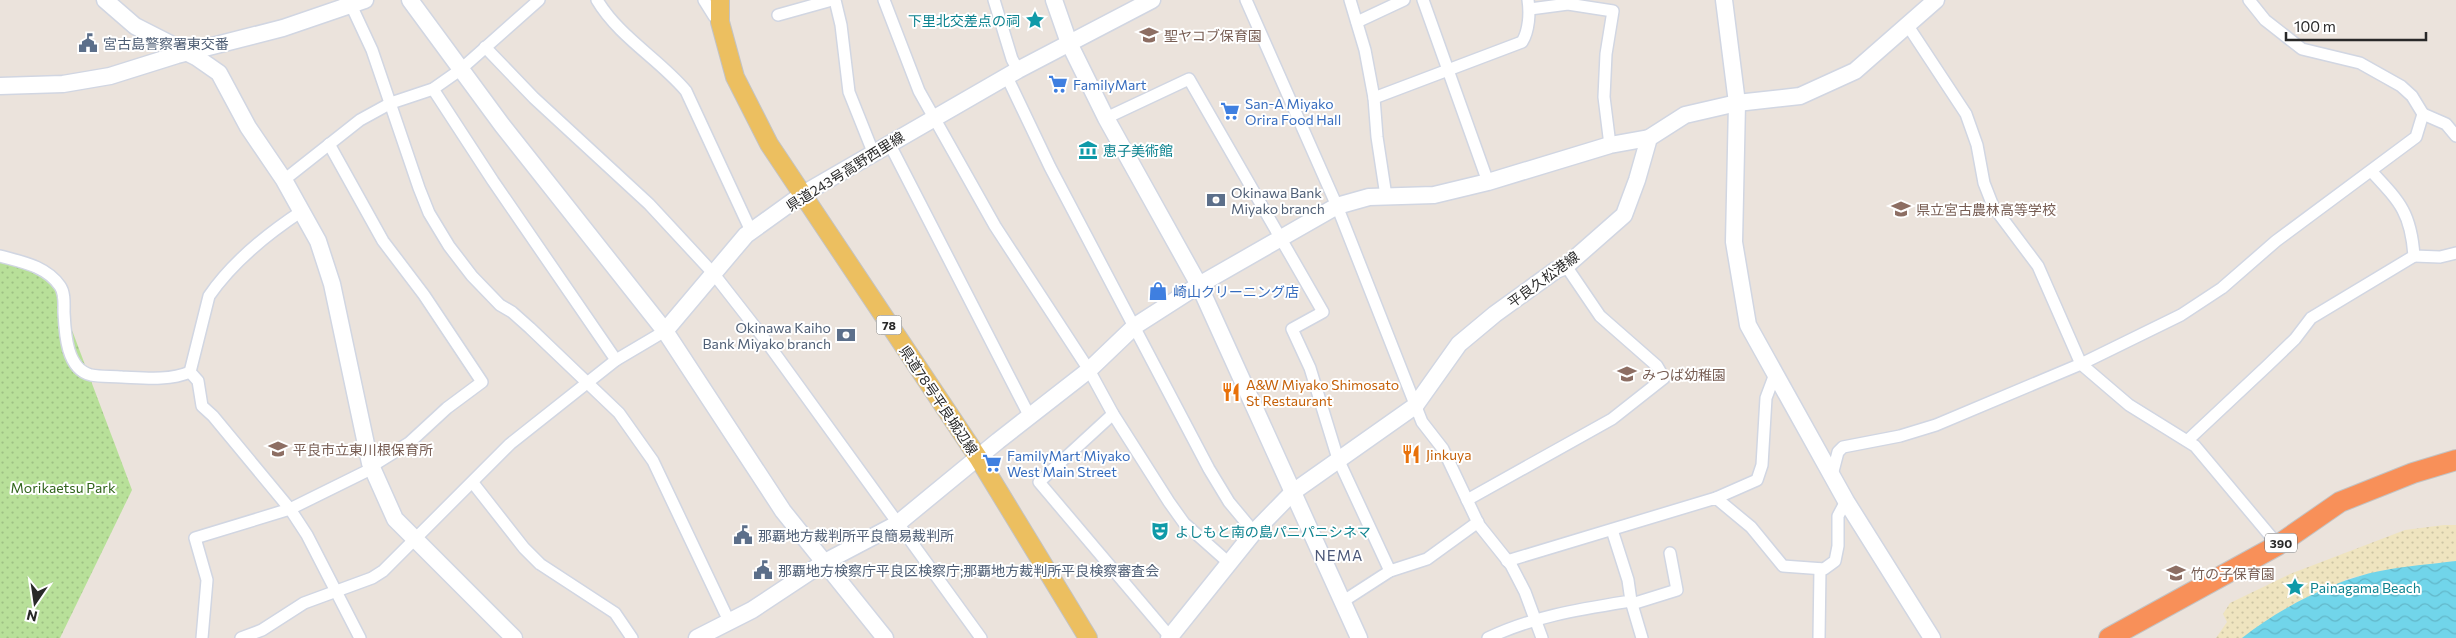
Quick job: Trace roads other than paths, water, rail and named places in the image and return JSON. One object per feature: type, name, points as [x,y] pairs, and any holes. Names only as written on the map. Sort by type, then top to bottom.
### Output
[{"type":"highway","name":"390","points":[[2109,638],[2278,545],[2340,502],[2413,473],[2456,460]]},
{"type":"main road","name":"県道78号平良城辺線","points":[[720,0],[720,22],[735,77],[769,144],[979,459],[1088,638]]},
{"type":"street","points":[[105,0],[135,26],[186,52],[219,73],[248,127],[284,180],[318,241],[332,284],[372,467],[395,519],[514,638]]},
{"type":"street","points":[[410,0],[460,70],[665,331],[783,511],[885,638]]},
{"type":"street","points":[[284,180],[360,120],[391,103],[433,89],[460,70],[539,0]]},
{"type":"street","points":[[597,0],[613,21],[639,47],[671,73],[686,91],[751,232]]},
{"type":"street","points":[[704,0],[720,22]]},
{"type":"street","points":[[778,15],[832,0]]},
{"type":"street","points":[[835,0],[841,25],[849,92],[873,152]]},
{"type":"street","points":[[884,0],[908,67],[932,117],[995,226],[1089,370],[1113,414],[1184,523],[1230,563]]},
{"type":"street","points":[[994,0],[1012,59],[1013,73],[1050,167],[1209,469],[1229,502],[1254,532]]},
{"type":"street","points":[[1054,0],[1069,43],[1106,118],[1199,285],[1358,638]]},
{"type":"street","name":"県道243号高野西里線","points":[[665,331],[713,273],[751,232],[803,194],[932,117],[1150,0]]},
{"type":"street","points":[[1246,0],[1337,206],[1422,422],[1446,456],[1478,522],[1507,561],[1525,592],[1542,638]]},
{"type":"street","points":[[1350,0],[1357,22],[1374,98],[1377,137],[1386,196]]},
{"type":"street","points":[[1357,22],[1404,0]]},
{"type":"street","points":[[1423,0],[1450,70],[1488,182]]},
{"type":"street","points":[[1724,0],[1737,103],[1734,242],[1748,325],[1846,500],[1932,638]]},
{"type":"street","points":[[697,638],[752,610],[823,563],[897,524],[1089,370],[1135,326],[1199,285],[1281,240],[1337,206],[1368,197],[1434,195],[1488,182],[1610,145],[1649,138],[1685,115],[1737,103],[1800,96],[1855,71],[1936,0]]},
{"type":"street","points":[[2249,0],[2265,20],[2302,49],[2360,63],[2401,86],[2412,96],[2423,114],[2446,124],[2456,136]]},
{"type":"street","points":[[0,86],[85,81],[110,76],[186,52],[283,28],[353,2],[391,103],[418,188],[429,213],[449,246],[472,276],[500,305],[518,317],[619,413],[653,461],[729,621]]},
{"type":"street","points":[[1374,98],[1522,42],[1526,36],[1528,5],[1568,4],[1613,11],[1606,54],[1604,97],[1610,145]]},
{"type":"street","points":[[1908,26],[1966,114],[1977,145],[1984,183],[1993,206],[2038,266],[2081,364],[2129,405],[2188,440],[2227,483],[2278,545]]},
{"type":"street","points":[[485,47],[534,98],[649,204],[713,273],[763,337],[981,638]]},
{"type":"street","points":[[1106,118],[1189,79],[1214,119],[1323,312],[1292,329],[1310,368],[1338,459],[1390,571]]},
{"type":"street","points":[[433,89],[493,182],[616,360]]},
{"type":"street","points":[[1832,475],[1838,452],[1843,447],[1900,436],[1936,425],[2081,364],[2189,310],[2222,288],[2276,241],[2364,175],[2372,172],[2416,137],[2423,114]]},
{"type":"street","name":"平良久松港線","points":[[1170,638],[1254,532],[1293,492],[1415,406],[1459,344],[1495,314],[1556,270],[1566,266],[1624,215],[1638,180],[1649,138]]},
{"type":"street","points":[[889,143],[1030,417]]},
{"type":"street","points":[[202,638],[207,580],[195,538],[290,509],[372,467],[409,443],[447,408],[482,382],[424,295],[383,241],[329,144]]},
{"type":"street","points":[[2372,172],[2394,196],[2409,219],[2414,256]]},
{"type":"street","points":[[190,372],[212,291],[223,276],[256,244],[302,211]]},
{"type":"street","points":[[2188,440],[2281,353],[2311,318],[2414,256],[2440,257],[2456,253]]},
{"type":"street","points":[[0,256],[38,267],[52,277],[62,288],[68,349],[82,370],[90,374],[141,378],[164,378],[190,372]]},
{"type":"street","points":[[1466,500],[1612,419],[1664,378],[1657,366],[1600,316],[1566,266]]},
{"type":"street","points":[[242,638],[262,630],[304,603],[372,578],[383,571],[510,444],[616,360],[665,331]]},
{"type":"street","points":[[190,372],[198,381],[202,406],[213,416],[290,509],[307,535],[337,590],[360,638]]},
{"type":"street","points":[[1507,561],[1716,498],[1757,480],[1762,465],[1766,398],[1775,374]]},
{"type":"street","points":[[1113,414],[1039,482],[1170,638]]},
{"type":"street","points":[[473,483],[524,548],[540,564],[615,613],[632,638]]},
{"type":"street","points":[[1716,498],[1751,527],[1783,566],[1820,569],[1824,569],[1836,561],[1838,516],[1846,500]]},
{"type":"street","points":[[1342,602],[1390,571],[1427,559],[1478,522]]},
{"type":"street","points":[[1612,530],[1628,580],[1642,638]]},
{"type":"street","points":[[1488,638],[1536,618],[1632,602],[1677,590],[1670,553]]},
{"type":"street","points":[[1819,638],[1820,569]]},
{"type":"water","points":[[2456,561],[2456,638],[2242,638],[2290,606],[2344,581],[2389,569]]},
{"type":"place","name":"下里北交差点の祠","points":[[1035,20]]},
{"type":"place","name":"聖ヤコブ保育園","points":[[1149,35]]},
{"type":"place","name":"宮古島警察署東交番","points":[[88,43]]},
{"type":"place","name":"FamilyMart","points":[[1058,84]]},
{"type":"place","name":"San-A Miyako Orira Food Hall","points":[[1230,111]]},
{"type":"place","name":"恵子美術館","points":[[1088,150]]},
{"type":"place","name":"Okinawa Bank Miyako branch","points":[[1216,200]]},
{"type":"place","name":"県立宮古農林高等学校","points":[[1901,209]]},
{"type":"place","name":"崎山クリーニング店","points":[[1158,291]]},
{"type":"place","name":"Okinawa Kaiho Bank Miyako branch","points":[[846,335]]},
{"type":"place","name":"みつば幼稚園","points":[[1627,374]]},
{"type":"place","name":"A&W Miyako Shimosato St Restaurant","points":[[1231,392]]},
{"type":"place","name":"平良市立東川根保育所","points":[[278,449]]},
{"type":"place","name":"Jinkuya","points":[[1411,454]]},
{"type":"place","name":"FamilyMart Miyako West Main Street","points":[[992,463]]},
{"type":"place","name":"よしもと南の島パニパニシネマ","points":[[1160,531]]},
{"type":"place","name":"那覇地方裁判所平良簡易裁判所","points":[[743,535]]},
{"type":"place","name":"那覇地方検察庁平良区検察庁;那覇地方裁判所平良検察審査会","points":[[763,570]]},
{"type":"place","name":"竹の子保育園","points":[[2176,573]]},
{"type":"place","name":"Painagama Beach","points":[[2295,587]]},
{"type":"district","name":"NEMA","points":[[1339,555]]},
{"type":"park label","name":"Morikaetsu Park","points":[[63,487]]}]
